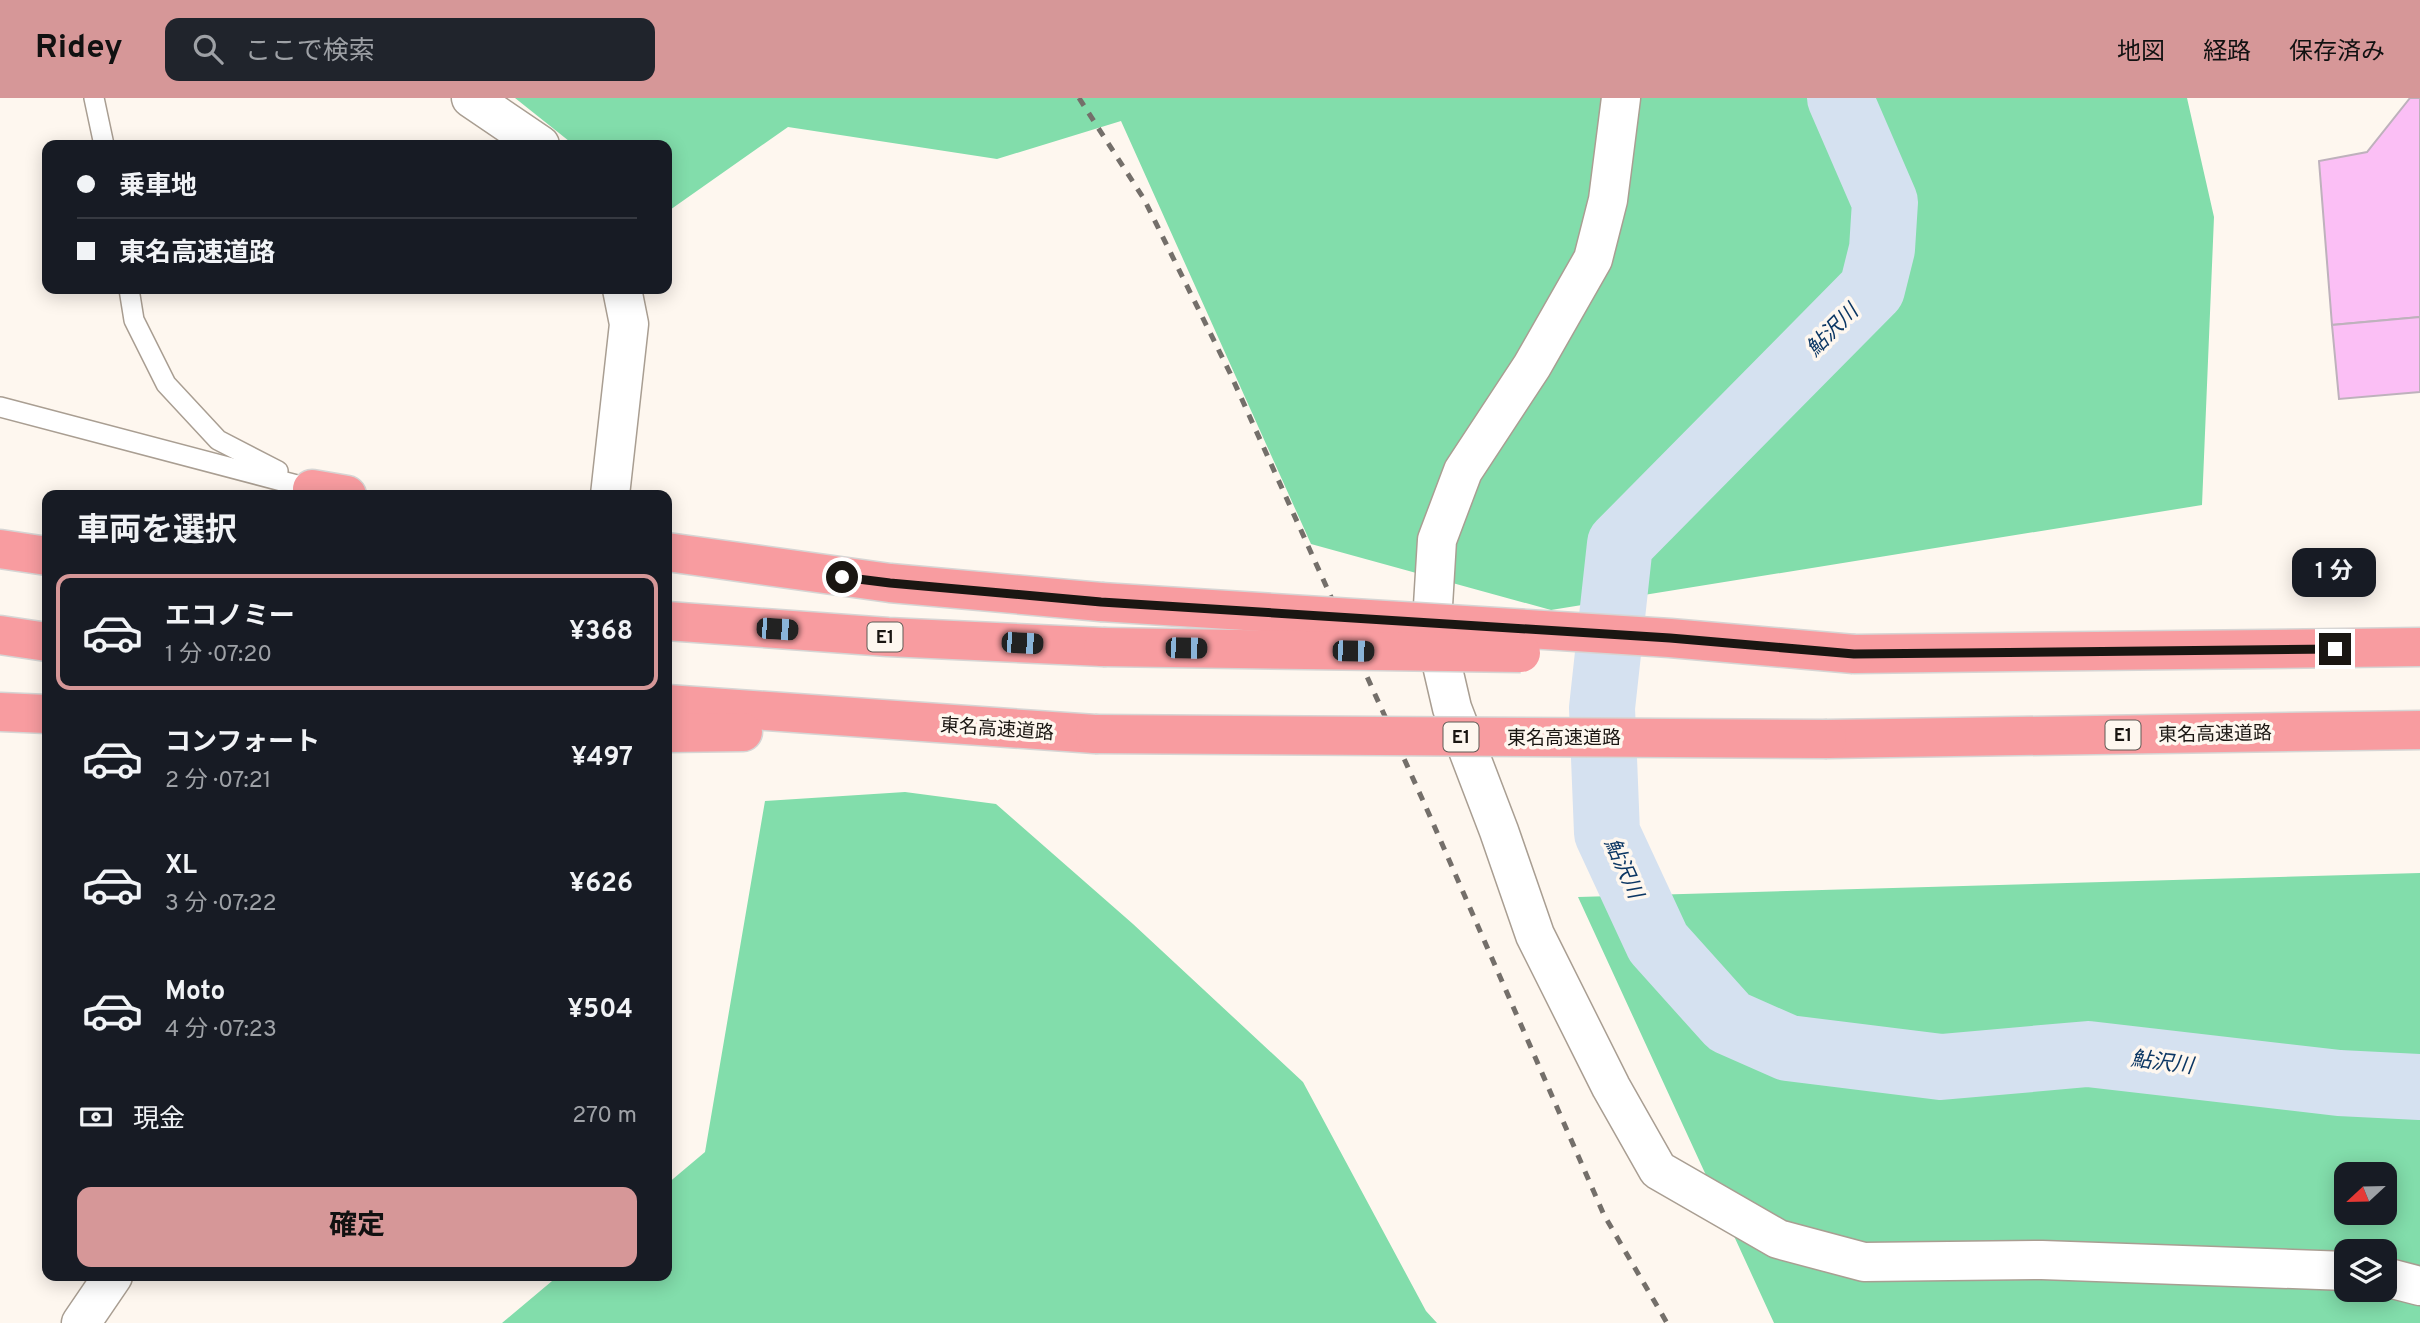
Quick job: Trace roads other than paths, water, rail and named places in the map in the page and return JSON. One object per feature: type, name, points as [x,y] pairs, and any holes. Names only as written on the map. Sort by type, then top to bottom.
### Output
[{"type":"highway","points":[[0,549],[42,555]]},
{"type":"highway","points":[[672,552],[890,583],[1101,602],[1670,638],[1854,654]]},
{"type":"highway","name":"E1","points":[[672,621],[888,637],[1103,647],[1381,652],[1854,654],[2420,647]]},
{"type":"highway","points":[[0,635],[42,641]]},
{"type":"highway","name":"東名高速道路","points":[[672,704],[962,727],[1095,734],[1826,739],[2420,730]]},
{"type":"highway","points":[[0,712],[42,714]]},
{"type":"highway","points":[[672,733],[962,727]]},
{"type":"street","points":[[471,98],[533,140]]},
{"type":"street","points":[[1621,98],[1608,200],[1593,259],[1532,366],[1463,471],[1437,540],[1432,622],[1452,708],[1535,935],[1611,1087],[1658,1170],[1778,1239],[1864,1262],[2042,1260],[2334,1271]]},
{"type":"street","points":[[611,490],[629,324],[623,294]]},
{"type":"street","points":[[2397,1280],[2420,1286]]},
{"type":"street","points":[[81,1323],[110,1281]]},
{"type":"lane","points":[[94,98],[103,140]]},
{"type":"lane","points":[[130,294],[134,320],[166,384],[218,440],[326,490]]},
{"type":"lane","points":[[0,407],[322,490]]},
{"type":"waterway","name":"鮎沢川","points":[[1840,98],[1885,202],[1882,249],[1872,289],[1620,544],[1602,708],[1607,833],[1658,943],[1729,1022],[1788,1048],[1941,1067],[2088,1054],[2339,1083],[2420,1087]]},
{"type":"railway","points":[[1079,98],[1144,199],[1230,373],[1429,814],[1604,1215],[1667,1323]]}]
